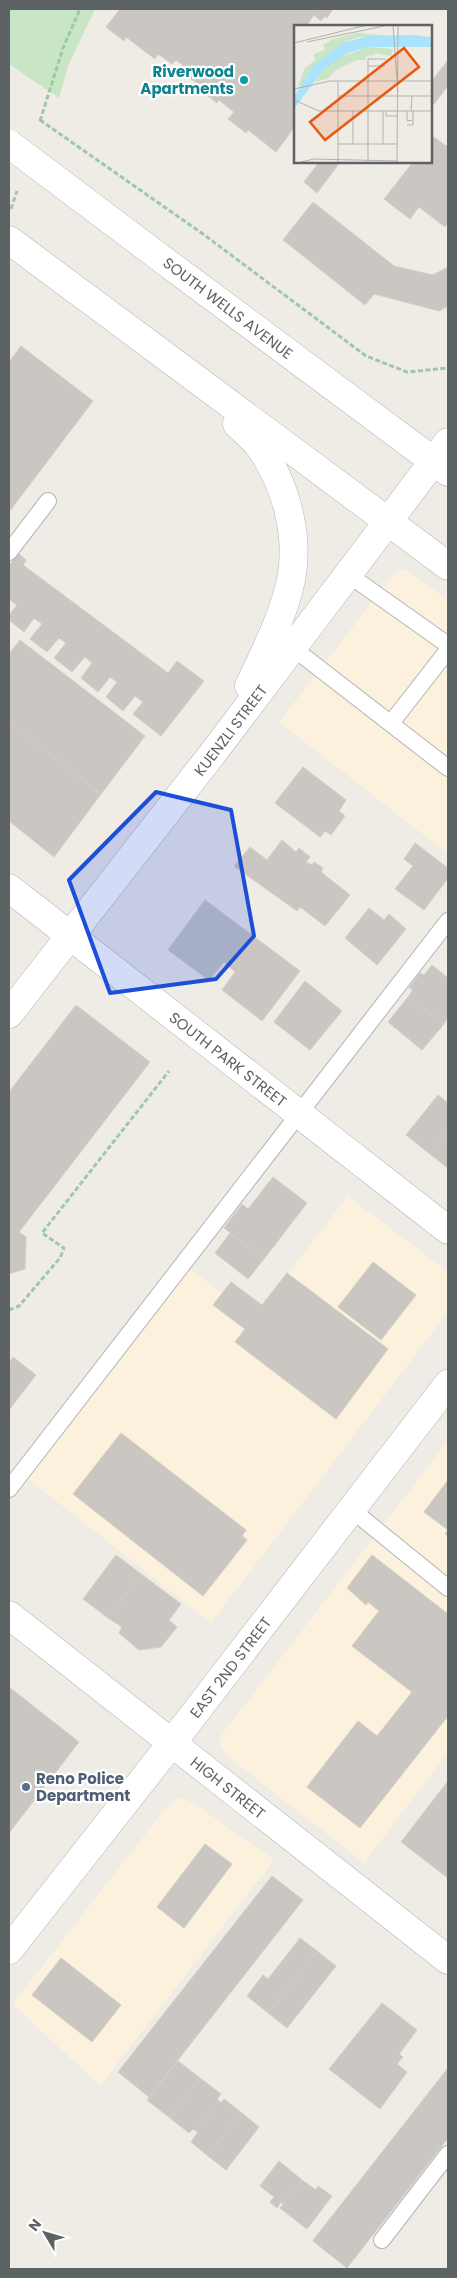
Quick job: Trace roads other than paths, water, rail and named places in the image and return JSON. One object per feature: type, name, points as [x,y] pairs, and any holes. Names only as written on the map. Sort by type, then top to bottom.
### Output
[{"type":"main road","name":"SOUTH WELLS AVENUE","points":[[9,144],[174,268],[443,458]]},
{"type":"main road","points":[[9,240],[448,566]]},
{"type":"main road","points":[[187,373],[259,446],[284,493],[292,525],[294,550],[288,589],[274,634],[226,735]]},
{"type":"main road","name":"KUENZLI STREET","points":[[9,1014],[389,523],[443,458]]},
{"type":"main road","name":"SOUTH PARK STREET","points":[[9,888],[448,1230]]},
{"type":"main road","name":"EAST 2ND STREET","points":[[9,1950],[171,1744],[448,1384]]},
{"type":"main road","name":"HIGH STREET","points":[[9,1615],[448,1960]]},
{"type":"lane","points":[[9,552],[48,500]]},
{"type":"lane","points":[[349,575],[448,645]]},
{"type":"lane","points":[[293,648],[448,768]]},
{"type":"lane","points":[[391,723],[448,650]]},
{"type":"lane","points":[[9,1489],[448,921]]},
{"type":"lane","points":[[352,1510],[448,1588]]},
{"type":"lane","points":[[382,2240],[448,2154]]},
{"type":"place","name":"Riverwood Apartments","points":[[244,80]]},
{"type":"place","name":"Reno Police Department","points":[[26,1787]]}]
